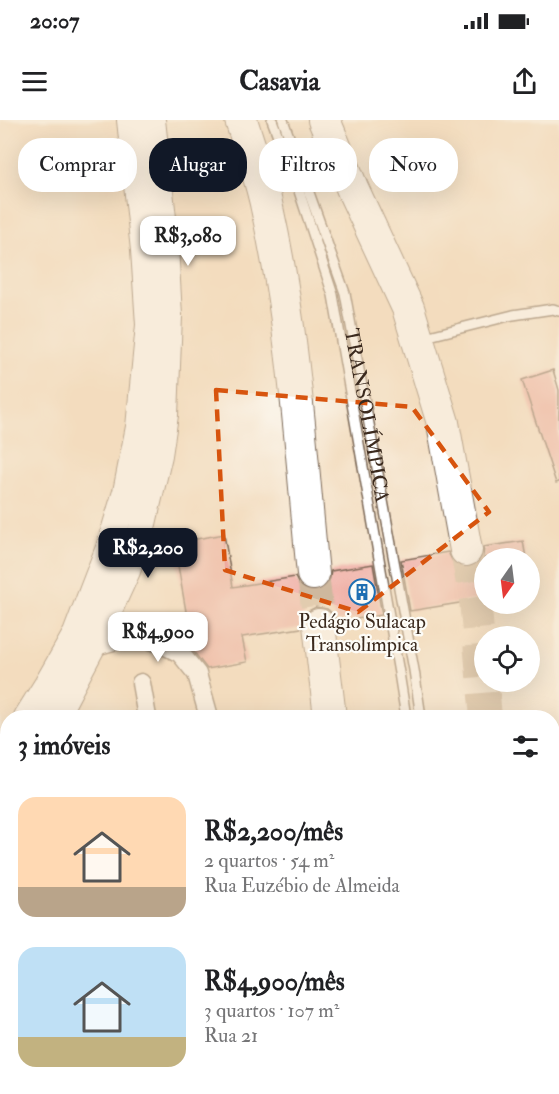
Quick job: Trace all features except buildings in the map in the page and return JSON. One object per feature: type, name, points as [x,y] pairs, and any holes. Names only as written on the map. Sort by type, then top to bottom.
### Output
[{"type":"highway","points":[[241,120],[267,206],[283,292],[313,574]]},
{"type":"highway","points":[[324,120],[353,190],[408,308],[443,423],[466,550]]},
{"type":"highway","points":[[319,625],[329,710]]},
{"type":"main road","points":[[31,710],[76,634],[109,548],[126,492],[139,427],[149,325],[144,250],[130,120]]},
{"type":"main road","points":[[59,710],[128,571],[141,532],[159,455],[165,416],[169,316],[164,227],[152,120]]},
{"type":"street","points":[[92,647],[120,639],[141,637],[180,653],[197,675],[207,710]]},
{"type":"street","points":[[141,683],[146,710]]},
{"type":"lane","name":"TRANSOLÍMPICA","points":[[272,120],[299,191],[333,296],[405,710]]},
{"type":"lane","name":"TRANSOLÍMPICA","points":[[283,120],[345,293],[420,710]]},
{"type":"lane","points":[[417,339],[513,315],[553,309],[559,311]]},
{"type":"highlighted area","points":[[216,390],[412,407],[489,512],[358,612],[225,570]]},
{"type":"tunnel","points":[[466,550],[475,600],[485,710]]},
{"type":"tunnel","points":[[313,574],[319,625]]},
{"type":"place","name":"Pedágio Sulacap Transolimpica","points":[[362,592]]}]
